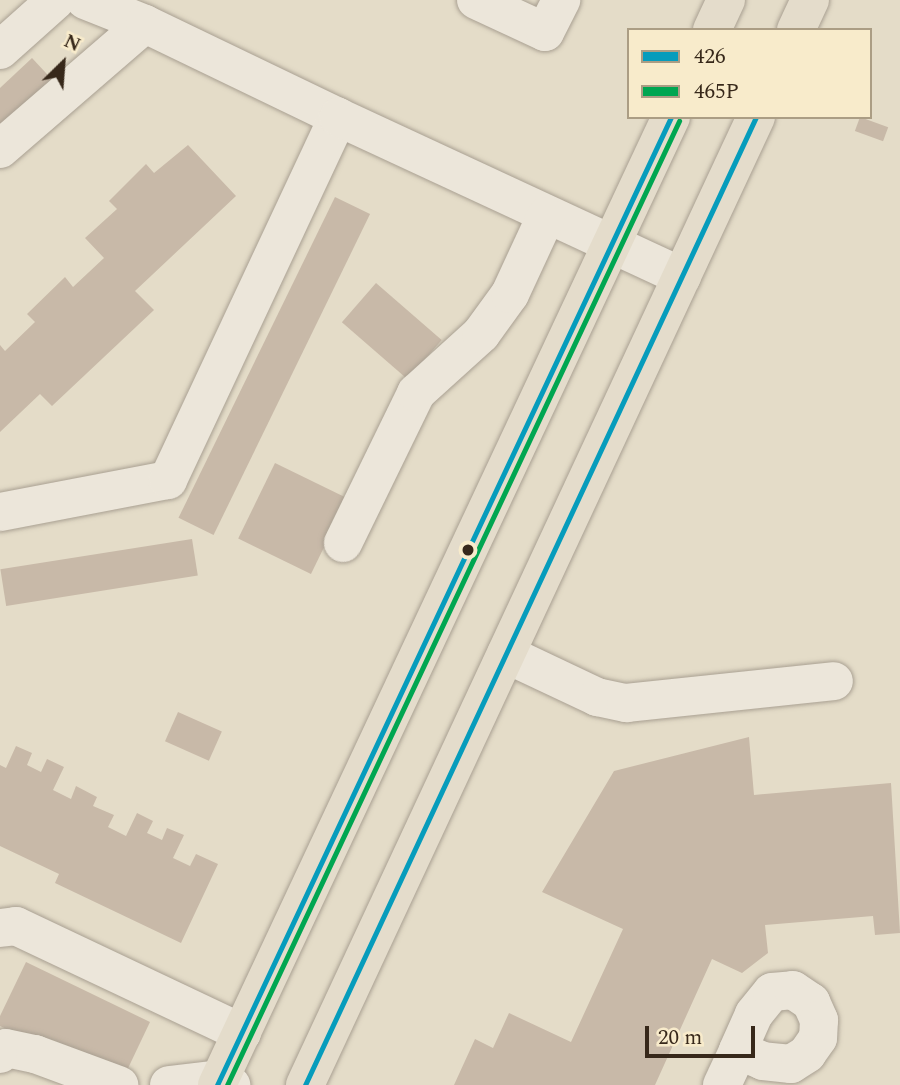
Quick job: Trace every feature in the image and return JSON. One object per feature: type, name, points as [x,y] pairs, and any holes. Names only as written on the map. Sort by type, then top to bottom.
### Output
[{"type":"main road","points":[[713,28],[726,0]]},
{"type":"main road","points":[[797,28],[810,0]]},
{"type":"main road","points":[[223,1083],[242,1033],[670,119]]},
{"type":"main road","points":[[304,1085],[755,119]]},
{"type":"lane","points":[[0,50],[55,0]]},
{"type":"lane","points":[[85,0],[145,24],[546,216],[682,277]]},
{"type":"lane","points":[[476,0],[545,32],[561,0]]},
{"type":"lane","points":[[0,149],[145,24]]},
{"type":"lane","points":[[0,512],[168,480],[338,117]]},
{"type":"lane","points":[[343,543],[416,393],[481,334],[510,294],[546,216]]},
{"type":"lane","points":[[506,654],[597,697],[625,703],[834,681]]},
{"type":"lane","points":[[0,928],[16,926],[242,1033]]},
{"type":"lane","points":[[0,1054],[6,1048],[36,1054],[119,1085]]},
{"type":"lane","points":[[722,1085],[738,1050]]},
{"type":"lane","points":[[169,1085],[223,1083]]},
{"type":"building","points":[[32,58],[59,87],[0,141],[0,88]]},
{"type":"building","points":[[859,119],[888,127],[883,141],[855,131]]},
{"type":"building","points":[[188,145],[236,196],[135,291],[154,310],[52,406],[40,394],[0,432],[0,345],[5,351],[35,322],[27,314],[65,277],[73,287],[104,258],[85,238],[117,209],[109,201],[146,164],[154,173]]},
{"type":"building","points":[[335,197],[370,214],[214,535],[179,518]]},
{"type":"building","points":[[376,283],[442,340],[408,379],[342,322]]},
{"type":"building","points":[[275,463],[348,499],[311,574],[238,538]]},
{"type":"building","points":[[192,539],[198,576],[6,606],[0,569]]},
{"type":"building","points":[[178,712],[222,732],[209,761],[165,741]]},
{"type":"building","points":[[749,737],[754,795],[891,783],[900,933],[875,935],[873,916],[765,925],[768,953],[742,973],[712,959],[655,1085],[454,1085],[475,1039],[493,1048],[509,1013],[571,1042],[623,929],[542,892],[614,771]]},
{"type":"building","points":[[16,746],[32,753],[27,765],[41,772],[47,759],[64,767],[53,790],[71,799],[76,786],[97,797],[93,806],[114,815],[108,827],[126,836],[137,813],[153,821],[147,833],[162,840],[167,828],[184,835],[173,858],[190,866],[196,854],[218,864],[181,943],[55,883],[59,874],[0,846],[0,765],[6,768]]},
{"type":"building","points":[[26,962],[150,1022],[121,1083],[0,1026],[0,1016]]},
{"type":"transit line","name":"426","points":[[217,1085],[670,119]]},
{"type":"transit line","name":"426","points":[[305,1085],[755,119]]},
{"type":"transit line","name":"465P","points":[[227,1085],[679,121]]}]
